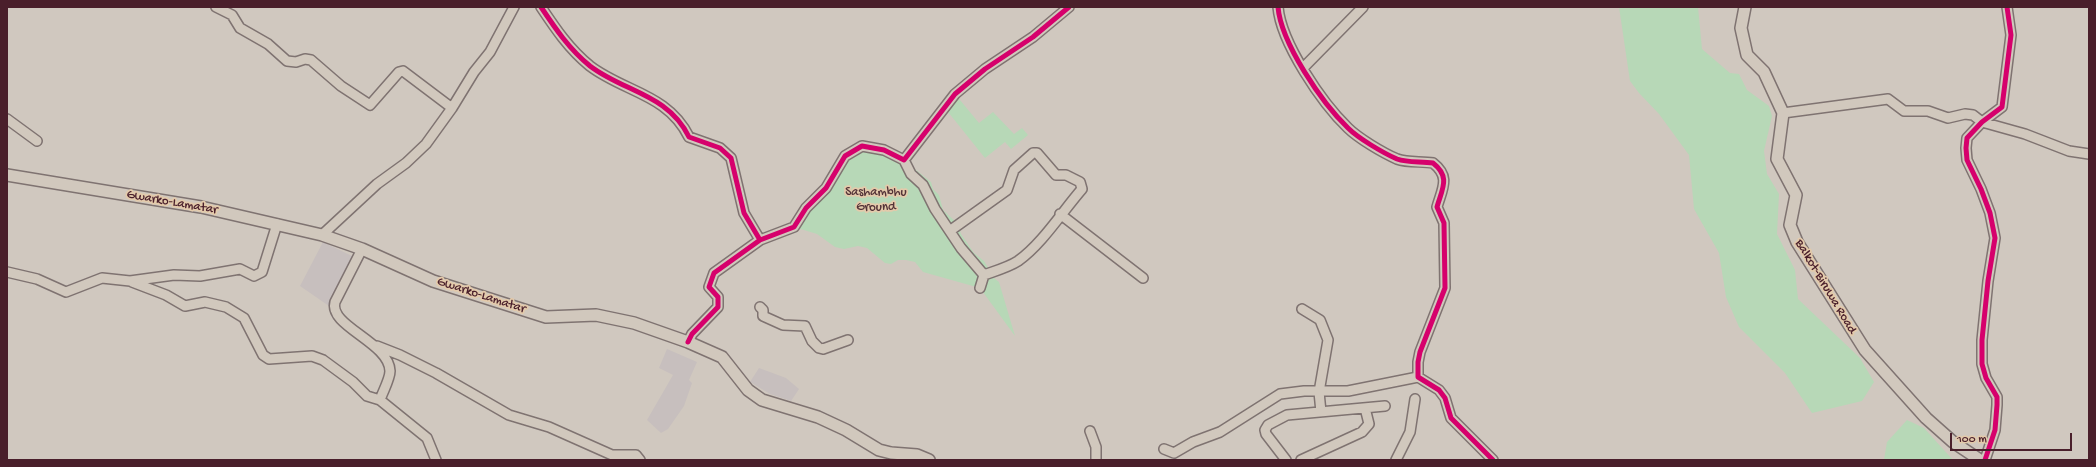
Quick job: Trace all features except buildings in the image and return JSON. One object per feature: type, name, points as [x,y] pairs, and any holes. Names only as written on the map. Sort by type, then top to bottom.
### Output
[{"type":"main road","name":"Balkot-Biruwa Road","points":[[1745,7],[1741,28],[1746,55],[1764,72],[1782,113],[1778,159],[1796,195],[1790,225],[1797,242],[1865,350],[1926,418],[1953,442],[1980,460]]},
{"type":"main road","name":"Gwarko-Lamatar","points":[[7,175],[201,207],[322,235],[362,249],[433,281],[535,315],[553,318],[596,315],[634,323],[688,342],[722,357],[748,390],[762,400],[818,417],[846,430],[879,450],[891,453],[917,455],[929,460]]},
{"type":"street","points":[[216,7],[232,15],[240,28],[268,44],[287,61],[296,62],[305,59],[311,60],[341,86],[370,105],[399,72],[403,71],[452,108]]},
{"type":"street","points":[[322,235],[377,184],[411,159],[426,144],[452,108],[474,72],[490,52],[514,7]]},
{"type":"street","points":[[541,7],[561,37],[590,66],[615,81],[657,101],[683,125],[689,137],[720,148],[731,158],[744,213],[760,240]]},
{"type":"street","points":[[904,160],[955,94],[985,68],[1033,37],[1069,7]]},
{"type":"street","points":[[1278,7],[1284,34],[1303,68],[1325,103],[1348,129],[1398,159],[1434,163],[1443,173],[1443,188],[1437,207],[1444,223],[1445,288],[1420,352],[1418,377]]},
{"type":"street","points":[[1303,68],[1363,7]]},
{"type":"street","points":[[1985,460],[1995,430],[1997,405],[1997,397],[1986,378],[1982,364],[1982,340],[1988,280],[1995,238],[1990,213],[1981,189],[1967,160],[1966,148],[1967,138],[1982,122],[2002,107],[2011,35],[2007,7]]},
{"type":"street","points":[[1782,113],[1888,99],[1904,111],[1928,111],[1948,118],[1965,114],[1973,115],[1982,122],[2025,134],[2069,151],[2089,154]]},
{"type":"street","points":[[7,119],[37,141]]},
{"type":"street","points":[[688,342],[692,334],[718,307],[718,298],[709,287],[714,273],[760,240],[794,227],[806,208],[826,188],[845,156],[862,146],[884,150],[904,160],[911,174],[923,185],[935,209],[962,248],[984,275]]},
{"type":"street","points":[[950,230],[1007,190],[1014,170],[1033,153],[1037,153],[1056,175],[1066,175],[1080,182],[1082,189],[1060,214],[1042,239],[1017,261],[984,275],[980,288]]},
{"type":"street","points":[[1060,214],[1143,278]]},
{"type":"street","points":[[130,281],[174,274],[200,276],[240,269],[254,276],[262,272],[277,224]]},
{"type":"street","points":[[362,249],[333,306],[340,318],[359,334],[377,346],[400,355],[436,373],[509,415],[549,428],[612,455],[636,455],[640,460]]},
{"type":"street","points":[[7,272],[37,279],[66,292],[102,278],[130,281],[166,295],[185,306],[205,302],[226,308],[244,318],[262,355],[269,359],[312,356],[323,360],[353,382],[367,396],[380,400],[427,438],[436,460]]},
{"type":"street","points":[[760,307],[763,310],[763,316],[766,319],[783,325],[805,326],[812,341],[819,348],[823,349],[848,340]]},
{"type":"street","points":[[1302,309],[1320,320],[1328,340],[1319,392],[1321,412]]},
{"type":"street","points":[[377,346],[389,365],[390,372],[380,400]]},
{"type":"street","points":[[1164,450],[1174,453],[1194,442],[1220,432],[1246,414],[1280,394],[1304,391],[1348,392],[1418,377],[1439,390],[1445,398],[1451,418],[1493,460]]},
{"type":"street","points":[[1396,460],[1410,432],[1415,399]]},
{"type":"street","points":[[1286,460],[1266,434],[1265,430],[1268,425],[1287,415],[1385,406]]},
{"type":"street","points":[[1301,460],[1362,432],[1369,424],[1365,408]]},
{"type":"street","points":[[1090,431],[1096,447],[1096,460]]},
{"type":"street","points":[[1480,460],[1486,452]]},
{"type":"shaded area","points":[[323,242],[354,257],[329,306],[300,286]]},
{"type":"shaded area","points":[[667,349],[697,362],[689,380],[692,383],[684,406],[668,429],[661,433],[647,420],[673,375],[659,368]]},
{"type":"shaded area","points":[[759,368],[786,378],[799,389],[791,401],[770,394],[750,382]]},
{"type":"green space","points":[[1619,7],[1698,7],[1702,49],[1730,73],[1739,74],[1747,90],[1769,106],[1772,116],[1764,151],[1767,174],[1779,194],[1777,234],[1795,270],[1798,299],[1860,358],[1874,382],[1862,401],[1812,413],[1785,373],[1739,327],[1726,297],[1719,253],[1694,209],[1689,155],[1659,114],[1630,81]]},
{"type":"green space","points":[[955,94],[979,123],[993,112],[1014,134],[1022,128],[1028,135],[1011,149],[1005,142],[985,158],[944,107]]},
{"type":"green space","name":"Sashambhu Ground","points":[[862,146],[900,157],[931,182],[933,189],[939,195],[943,210],[958,224],[961,234],[974,253],[984,261],[994,278],[999,282],[1015,336],[980,288],[923,272],[915,262],[898,260],[891,264],[885,263],[867,248],[858,246],[844,249],[835,247],[817,234],[794,227],[845,156]]},
{"type":"green space","points":[[1907,420],[1924,428],[1953,460],[1884,460],[1887,442]]},
{"type":"cycle path","points":[[541,7],[569,45],[590,66],[603,75],[657,102],[669,111],[680,123],[689,137],[720,148],[731,158],[744,213],[760,240],[714,273],[709,287],[718,297],[718,307],[692,334],[688,342]]},
{"type":"cycle path","points":[[760,240],[794,227],[806,208],[826,188],[845,156],[862,146],[884,150],[904,160],[955,94],[985,69],[1033,37],[1069,7]]},
{"type":"cycle path","points":[[1278,7],[1281,22],[1287,38],[1304,72],[1327,104],[1348,128],[1364,141],[1397,159],[1433,163],[1442,173],[1444,184],[1437,207],[1444,223],[1445,288],[1420,352],[1418,377],[1439,390],[1445,398],[1451,418],[1493,460]]},
{"type":"cycle path","points":[[1985,460],[1995,430],[1997,405],[1997,397],[1986,378],[1982,364],[1982,340],[1988,281],[1995,238],[1990,213],[1981,189],[1967,160],[1966,148],[1967,138],[1982,122],[2002,107],[2011,35],[2007,7]]}]
